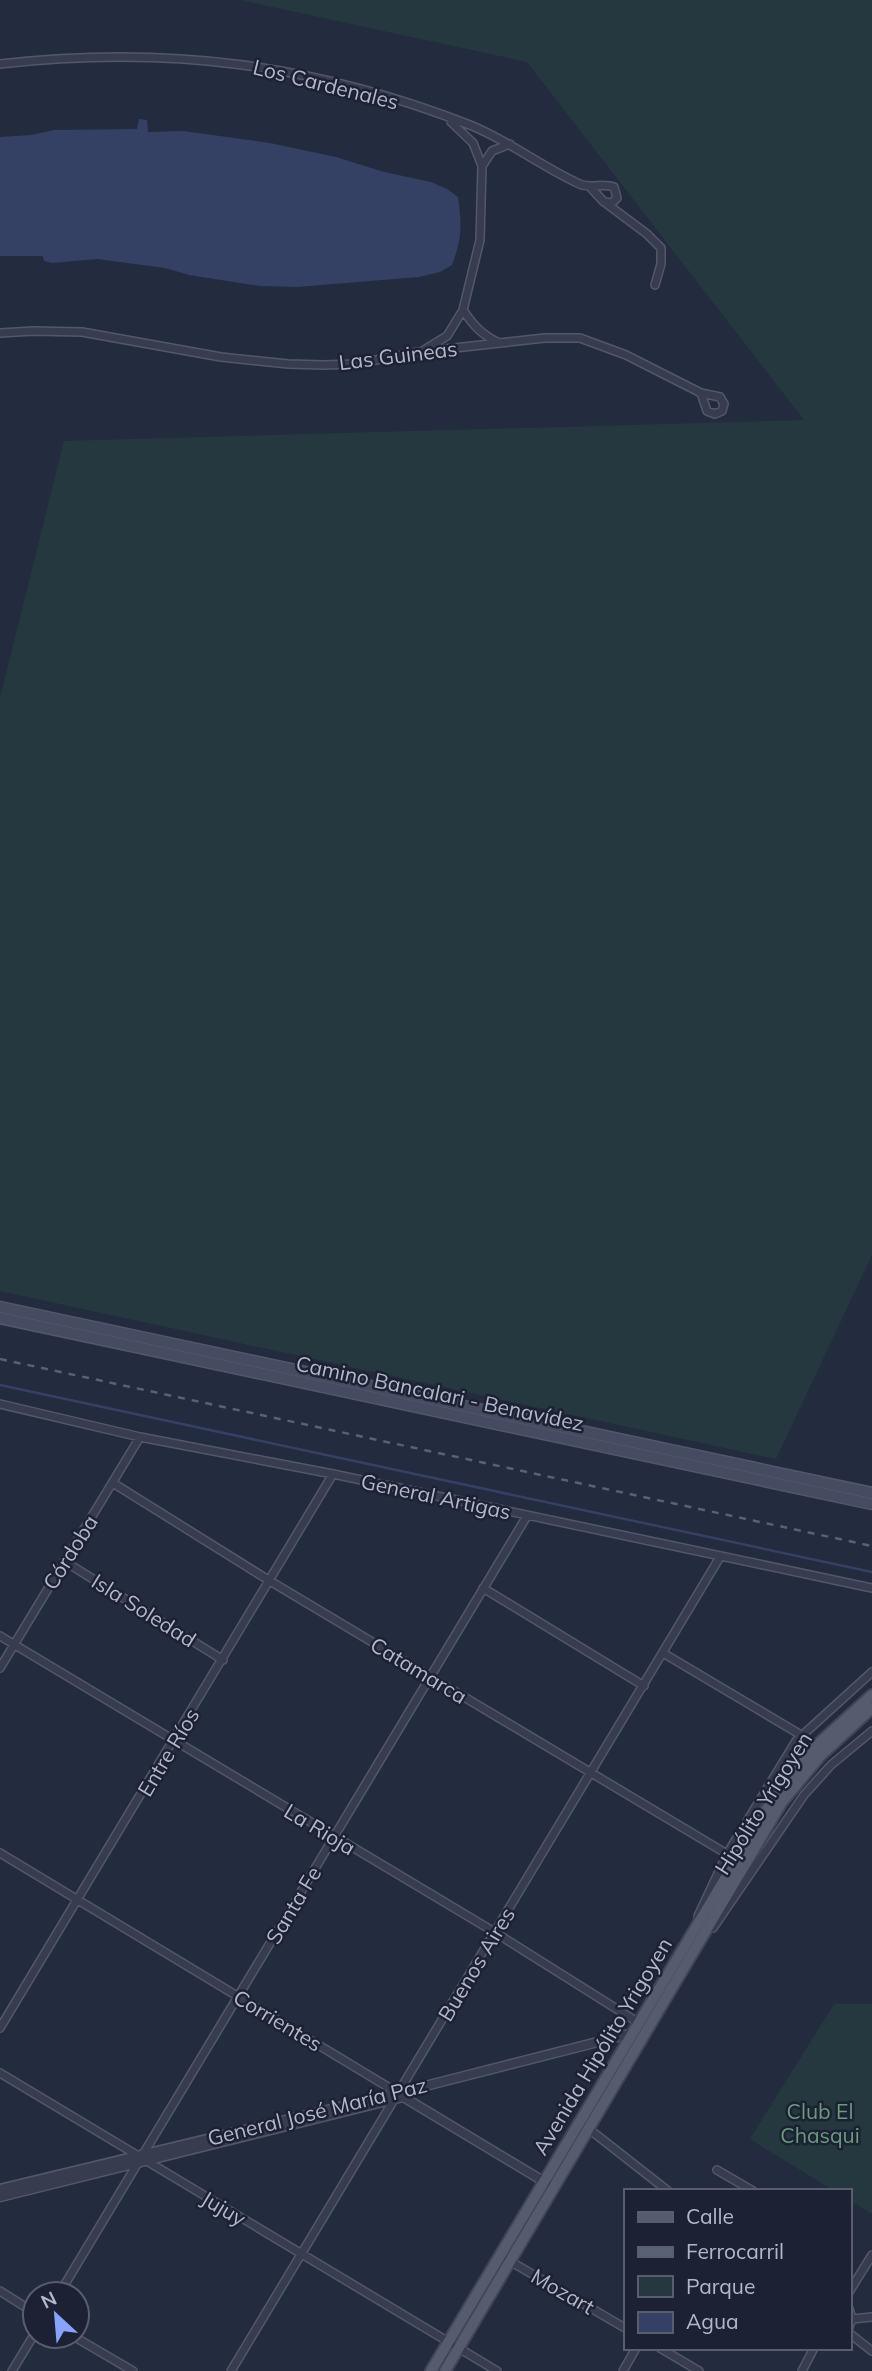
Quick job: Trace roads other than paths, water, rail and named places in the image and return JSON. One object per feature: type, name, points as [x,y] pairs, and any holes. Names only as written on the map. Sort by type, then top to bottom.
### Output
[{"type":"main road","name":"Camino Bancalari - Benavídez","points":[[0,1307],[872,1493]]},
{"type":"main road","name":"Camino Bancalari - Benavídez","points":[[0,1318],[872,1504]]},
{"type":"main road","points":[[818,1751],[872,1695]]},
{"type":"main road","points":[[818,1751],[872,1708]]},
{"type":"main road","name":"Avenida Hipólito Yrigoyen","points":[[431,2371],[766,1810],[818,1751]]},
{"type":"main road","name":"Avenida Hipólito Yrigoyen","points":[[445,2371],[782,1802],[818,1751]]},
{"type":"street","name":"Los Cardenales","points":[[0,64],[68,58],[146,56],[248,65],[292,72],[347,85],[467,124],[591,188]]},
{"type":"street","points":[[418,352],[447,336],[463,310],[480,240],[482,166],[479,155],[467,135],[445,118]]},
{"type":"street","points":[[482,166],[492,151],[510,144]]},
{"type":"street","points":[[607,204],[617,198],[614,187],[604,185],[591,188],[599,199],[647,234],[661,248],[661,264],[655,285]]},
{"type":"street","points":[[463,310],[477,329],[499,343]]},
{"type":"street","name":"Las Guineas","points":[[0,333],[91,333],[221,357],[288,364],[355,364],[418,352],[565,336],[592,340],[701,393]]},
{"type":"street","name":"General Artigas","points":[[0,1404],[140,1437],[333,1474],[872,1588]]},
{"type":"street","name":"Córdoba","points":[[0,1668],[140,1437]]},
{"type":"street","name":"Entre Ríos","points":[[0,2028],[333,1474]]},
{"type":"street","name":"Catamarca","points":[[113,1483],[270,1581],[727,1854]]},
{"type":"street","name":"Santa Fe","points":[[67,2280],[527,1516]]},
{"type":"street","name":"Buenos Aires","points":[[231,2371],[720,1557]]},
{"type":"street","name":"Isla Soledad","points":[[64,1561],[223,1660]]},
{"type":"street","points":[[483,1588],[644,1686]]},
{"type":"street","name":"La Rioja","points":[[0,1636],[496,1933],[636,2028]]},
{"type":"street","points":[[663,1653],[801,1735]]},
{"type":"street","name":"Hipólito Yrigoyen","points":[[679,1954],[727,1854],[801,1735],[872,1672]]},
{"type":"street","name":"Hipólito Yrigoyen","points":[[690,1960],[804,1795],[831,1765],[872,1731]]},
{"type":"street","name":"Corrientes","points":[[0,1853],[398,2096],[555,2188]]},
{"type":"street","name":"General José María Paz","points":[[0,2189],[398,2096],[636,2028]]},
{"type":"street","name":"Jujuy","points":[[0,2073],[497,2371]]},
{"type":"street","points":[[589,2129],[664,2189]]},
{"type":"street","name":"General José María Paz","points":[[0,2197],[141,2158]]},
{"type":"street","points":[[717,2170],[738,2187]]},
{"type":"street","name":"Mozart","points":[[500,2255],[624,2327]]},
{"type":"street","points":[[851,2289],[872,2255]]},
{"type":"street","points":[[0,2291],[21,2305]]},
{"type":"street","points":[[851,2323],[872,2317]]},
{"type":"street","points":[[851,2335],[872,2351]]},
{"type":"street","points":[[91,2346],[133,2371]]},
{"type":"street","points":[[12,2371],[25,2350]]},
{"type":"street","points":[[623,2371],[635,2350]]},
{"type":"street","points":[[663,2350],[699,2371]]},
{"type":"street","points":[[802,2371],[813,2350]]},
{"type":"water","points":[[139,119],[147,120],[148,132],[183,131],[270,143],[336,157],[384,172],[431,182],[447,189],[458,197],[460,216],[458,247],[452,265],[440,272],[419,277],[297,287],[260,286],[189,275],[165,268],[97,259],[52,263],[44,261],[43,256],[0,256],[0,137],[54,130],[137,129]]},
{"type":"waterway","points":[[0,1385],[872,1572]]},
{"type":"railway","points":[[0,1359],[872,1546]]},
{"type":"park label","name":"Club El Chasqui","points":[[820,2123]]}]
